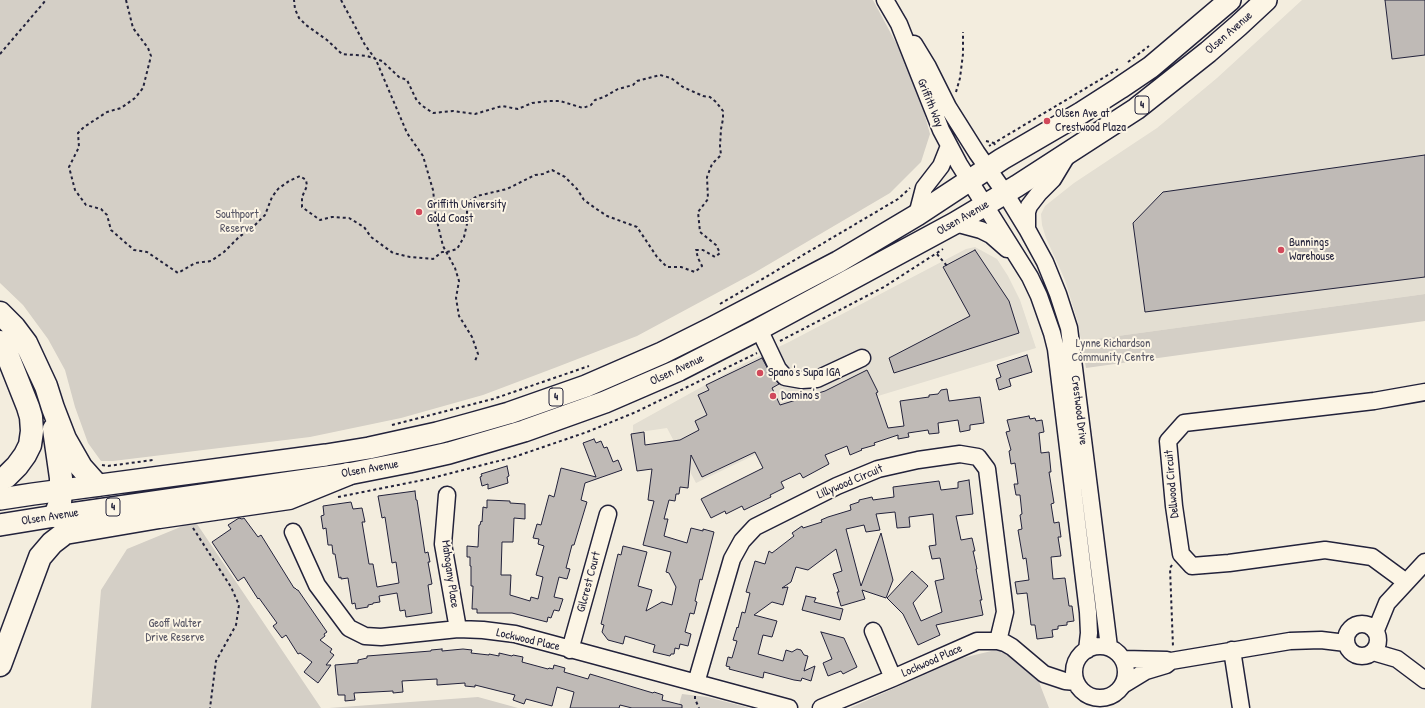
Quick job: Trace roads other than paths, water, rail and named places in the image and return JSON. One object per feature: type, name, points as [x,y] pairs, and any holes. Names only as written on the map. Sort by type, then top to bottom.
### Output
[{"type":"highway","points":[[0,313],[14,327],[26,343],[46,386],[65,439],[81,467],[97,485]]},
{"type":"highway","points":[[0,342],[7,354],[28,407],[31,417],[32,432],[30,445],[25,455],[6,477],[0,480]]},
{"type":"highway","points":[[53,408],[61,490],[60,503],[55,516]]},
{"type":"highway","points":[[0,666],[40,557],[52,543],[65,533],[143,519],[289,498],[348,474]]},
{"type":"main road","name":"Olsen Avenue","points":[[0,499],[369,448],[437,433],[515,411],[586,386],[662,353],[712,328],[838,262],[917,215],[969,180],[983,154],[1082,113],[1120,88],[1169,52],[1230,0]]},
{"type":"main road","name":"Olsen Avenue","points":[[0,525],[348,474],[409,462],[449,453],[524,431],[562,419],[605,402],[679,370],[759,329],[955,223],[1005,193],[1069,153],[1142,104],[1223,39],[1266,0]]},
{"type":"street","name":"Griffith Way","points":[[885,0],[898,24],[935,117],[949,146],[969,180]]},
{"type":"street","name":"Griffith Way","points":[[898,24],[909,36],[928,67],[948,106],[983,154]]},
{"type":"street","points":[[917,215],[924,188],[941,166],[949,146]]},
{"type":"street","points":[[1027,229],[1027,212],[1030,206],[1039,193],[1053,180],[1069,153]]},
{"type":"street","name":"Crestwood Drive","points":[[983,154],[1045,262],[1058,294],[1068,328],[1109,647]]},
{"type":"street","name":"Crestwood Drive","points":[[969,180],[1018,257],[1039,296],[1056,349],[1088,612],[1089,633],[1082,656]]},
{"type":"street","points":[[955,223],[981,230],[991,235],[1018,257]]},
{"type":"street","points":[[759,329],[778,369],[785,377],[802,380],[817,379],[862,358]]},
{"type":"street","name":"Dellwood Circuit","points":[[1406,582],[1372,557],[1325,550],[1229,563],[1192,566],[1181,554],[1174,506],[1168,441],[1184,423],[1374,401],[1425,392]]},
{"type":"street","name":"Lillywood Circuit","points":[[696,683],[732,558],[742,541],[754,527],[837,486],[878,469],[918,460],[960,454],[978,457],[987,469],[1005,612],[998,641]]},
{"type":"street","name":"Mahogany Place","points":[[447,494],[443,544],[458,629]]},
{"type":"street","name":"Gilcrest Court","points":[[570,650],[608,514]]},
{"type":"street","name":"Lockwood Place","points":[[293,532],[317,585],[349,628],[365,636],[381,637],[458,629],[515,634],[789,708]]},
{"type":"street","points":[[1376,630],[1387,603],[1425,562]]},
{"type":"street","points":[[1360,623],[1370,625],[1376,630],[1379,644],[1373,652],[1365,656],[1357,656],[1350,650],[1346,643],[1346,635],[1350,627],[1360,623]]},
{"type":"street","points":[[873,631],[893,678]]},
{"type":"street","points":[[1080,687],[1098,698],[1114,696],[1140,674],[1173,661],[1290,641],[1321,640],[1346,643]]},
{"type":"street","name":"Lockwood Place","points":[[821,708],[977,641],[998,641],[1012,647],[1044,674],[1080,687]]},
{"type":"street","points":[[1038,669],[1057,670],[1082,656],[1092,647],[1109,647],[1119,654],[1126,667],[1126,676],[1114,696]]},
{"type":"street","points":[[1232,650],[1241,708]]},
{"type":"street","points":[[1373,652],[1397,659],[1425,680]]},
{"type":"street","points":[[1082,656],[1074,674],[1090,708]]},
{"type":"street","points":[[1123,659],[1165,659],[1173,661]]},
{"type":"place","name":"Olsen Ave at Crestwood Plaza","points":[[1047,121]]},
{"type":"place","name":"Griffith University Gold Coast","points":[[419,212]]},
{"type":"place","name":"Bunnings Warehouse","points":[[1281,250]]},
{"type":"place","name":"Spano's Supa IGA","points":[[760,373]]},
{"type":"place","name":"Domino's","points":[[773,396]]},
{"type":"park label","name":"Southport Reserve","points":[[237,222]]},
{"type":"park label","name":"Lynne Richardson Community Centre","points":[[1113,351]]},
{"type":"park label","name":"Geoff Walter Drive Reserve","points":[[175,631]]}]
